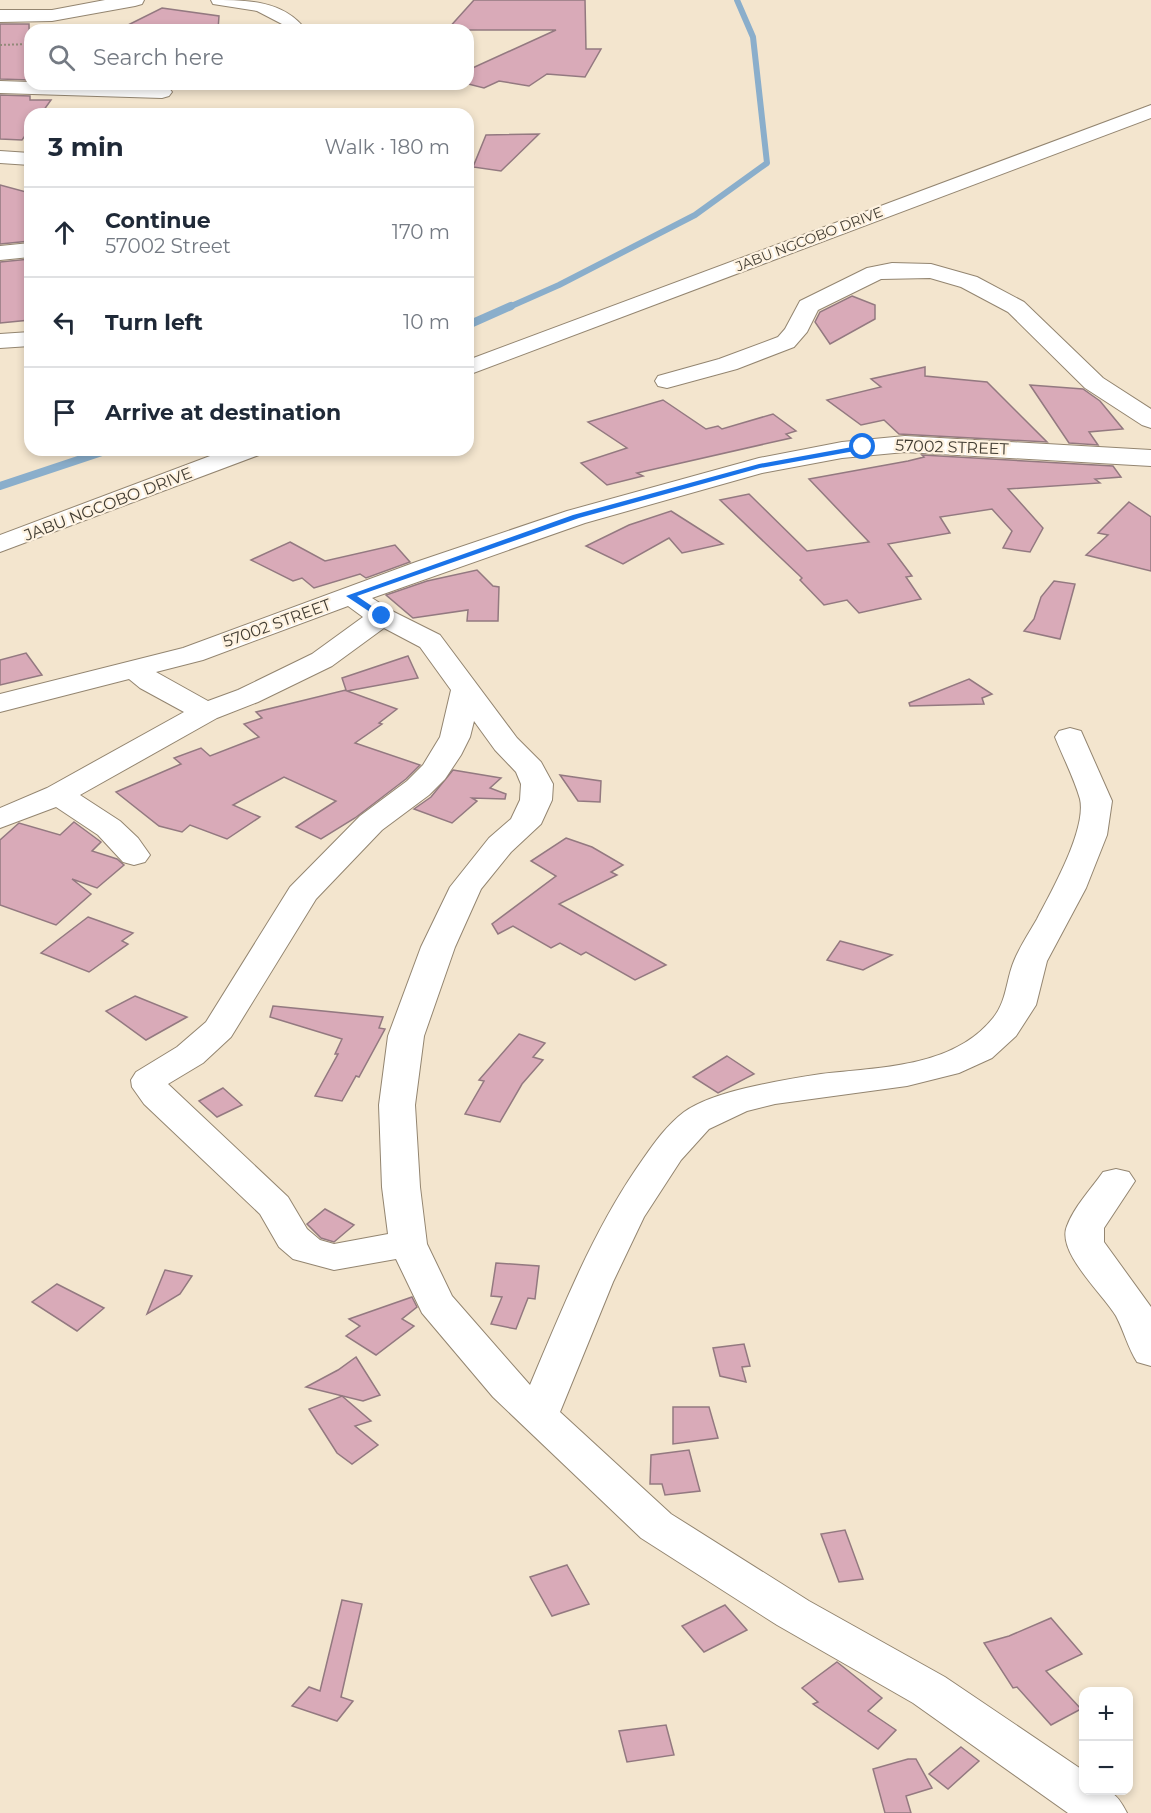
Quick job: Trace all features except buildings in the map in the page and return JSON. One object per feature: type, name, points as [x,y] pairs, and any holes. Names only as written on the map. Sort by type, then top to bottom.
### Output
[{"type":"street","points":[[0,16],[18,18],[68,14],[135,0]]},
{"type":"street","points":[[220,0],[267,9],[291,21],[290,24]]},
{"type":"street","points":[[0,87],[24,87]]},
{"type":"street","points":[[153,108],[163,90]]},
{"type":"street","name":"JABU NGCOBO DRIVE","points":[[474,366],[1151,111]]},
{"type":"street","points":[[0,158],[24,159]]},
{"type":"street","points":[[0,253],[24,251]]},
{"type":"street","points":[[667,381],[728,364],[786,342],[795,332],[808,306],[875,273],[892,270],[931,271],[969,282],[1016,307],[1094,383],[1151,420]]},
{"type":"street","points":[[0,341],[24,339]]},
{"type":"street","name":"57002 STREET","points":[[0,703],[136,670],[202,651],[576,517],[759,466],[842,450],[884,445],[937,445],[1151,458]]},
{"type":"street","name":"JABU NGCOBO DRIVE","points":[[0,544],[234,456]]},
{"type":"street","points":[[351,596],[382,616],[430,641],[443,656],[465,692],[530,769],[537,784],[536,800],[525,824],[500,845],[466,887],[438,947],[406,1036],[397,1105],[401,1187],[408,1244],[436,1303],[507,1387],[656,1526],[793,1613],[929,1690],[1062,1781],[1103,1813]]},
{"type":"street","points":[[0,819],[58,795],[206,712],[248,696],[322,660],[382,616]]},
{"type":"street","points":[[136,670],[150,682],[206,712]]},
{"type":"street","points":[[408,1244],[334,1257],[307,1250],[299,1245],[275,1206],[157,1096],[150,1087],[149,1080],[190,1055],[219,1029],[302,894],[371,823],[418,788],[434,772],[455,737],[465,692]]},
{"type":"street","points":[[538,1416],[612,1239],[639,1189],[680,1136],[702,1118],[737,1101],[765,1093],[936,1069],[963,1060],[982,1049],[1003,1030],[1019,1004],[1028,965],[1089,843],[1097,812],[1096,801],[1070,737]]},
{"type":"street","points":[[58,795],[123,838],[134,855]]},
{"type":"street","points":[[1116,1181],[1085,1227],[1085,1242],[1089,1252],[1134,1312],[1151,1352]]},
{"type":"path","points":[[0,45],[24,44]]},
{"type":"waterway","points":[[507,308],[559,285],[695,215],[767,163],[753,37],[737,0]]},
{"type":"waterway","points":[[474,322],[511,306]]},
{"type":"waterway","points":[[0,486],[90,456]]},
{"type":"route","points":[[382,616],[351,596],[576,517],[759,466],[863,447]]}]
